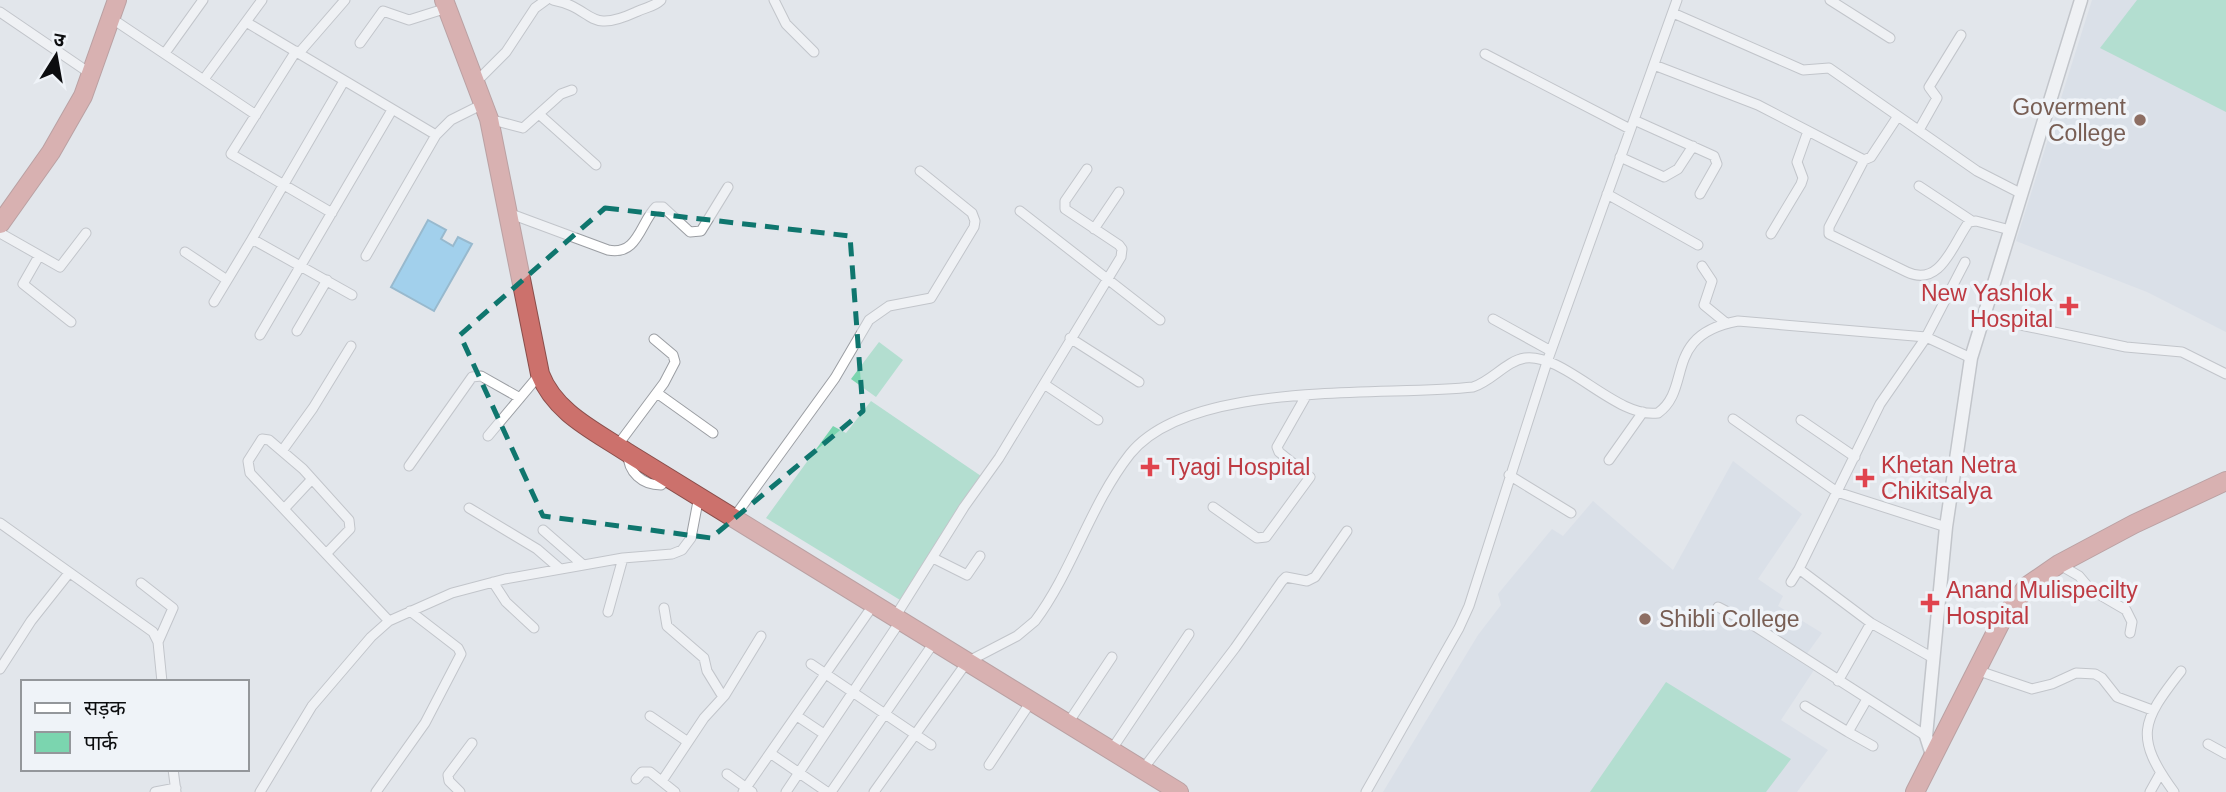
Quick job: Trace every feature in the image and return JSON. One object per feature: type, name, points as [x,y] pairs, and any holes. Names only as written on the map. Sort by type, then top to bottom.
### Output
[{"type":"highway","points":[[0,224],[51,152],[92,75],[117,0]]},
{"type":"highway","points":[[445,4],[486,112],[511,214],[540,374],[546,389],[556,402],[623,449],[1179,792]]},
{"type":"highway","points":[[1915,792],[1976,670],[2014,601],[2027,586],[2059,564],[2109,540],[2134,524],[2226,481]]},
{"type":"highway","points":[[2109,540],[2139,533],[2226,491]]},
{"type":"street","points":[[165,53],[203,0]]},
{"type":"street","points":[[204,79],[262,0]]},
{"type":"street","points":[[332,214],[231,154],[298,52],[345,0]]},
{"type":"street","points":[[475,83],[506,52],[536,8],[546,0]]},
{"type":"street","points":[[553,0],[605,23],[621,20],[655,6],[662,0]]},
{"type":"street","points":[[774,0],[786,24],[814,52]]},
{"type":"street","points":[[1366,792],[1460,628],[1547,362],[1677,0]]},
{"type":"street","points":[[1830,0],[1890,38]]},
{"type":"street","points":[[1932,755],[1926,736],[1933,658],[1946,527],[1971,358],[2081,0]]},
{"type":"street","points":[[360,43],[383,11],[409,20],[445,4]]},
{"type":"street","points":[[0,12],[92,75]]},
{"type":"street","points":[[1673,13],[1803,70],[1829,68],[1977,171],[2022,194]]},
{"type":"street","points":[[111,18],[256,115]]},
{"type":"street","points":[[246,22],[436,135]]},
{"type":"street","points":[[1919,130],[1937,98],[1929,87],[1961,34]]},
{"type":"street","points":[[1485,54],[1632,124],[1714,156],[1717,162],[1700,194]]},
{"type":"street","points":[[1654,65],[1758,105],[1864,160]]},
{"type":"street","points":[[214,302],[344,81]]},
{"type":"street","points":[[366,256],[436,135],[451,120],[486,112],[523,128],[540,116],[561,94],[572,90]]},
{"type":"street","points":[[260,335],[392,110]]},
{"type":"street","points":[[540,116],[596,165]]},
{"type":"street","points":[[1898,116],[1871,157],[1864,160],[1829,227],[1833,236],[1915,276],[1925,277],[1952,253],[1966,226],[1972,221]]},
{"type":"street","points":[[1771,234],[1801,184],[1803,178],[1797,162],[1808,131]]},
{"type":"street","points":[[1620,157],[1664,177],[1678,169],[1693,146]]},
{"type":"street","points":[[786,792],[898,618],[1121,257],[1122,249],[1069,213],[1064,205],[1087,169]]},
{"type":"street","points":[[735,516],[835,378],[869,320],[889,306],[931,298],[974,227],[972,213],[920,171]]},
{"type":"street","points":[[1919,186],[1972,221],[2010,230]]},
{"type":"street","points":[[511,214],[602,248],[622,251],[630,247],[656,206],[663,207],[690,232],[701,231],[728,187]]},
{"type":"street","points":[[1094,229],[1119,192]]},
{"type":"street","points":[[1607,194],[1698,245]]},
{"type":"street","points":[[1020,211],[1160,320]]},
{"type":"street","points":[[0,233],[60,267],[86,233]]},
{"type":"street","points":[[251,239],[352,295]]},
{"type":"street","points":[[185,252],[227,281]]},
{"type":"street","points":[[39,256],[23,284],[71,322]]},
{"type":"street","points":[[1791,582],[1881,404],[1924,339],[1965,262]]},
{"type":"street","points":[[1702,266],[1712,281],[1704,305],[1726,323]]},
{"type":"street","points":[[297,331],[327,280]]},
{"type":"street","points":[[1982,317],[2126,347],[2182,352],[2226,374]]},
{"type":"street","points":[[1493,319],[1551,351]]},
{"type":"street","points":[[874,792],[967,662],[1017,636],[1035,621],[1128,457],[1150,434],[1181,417],[1203,410],[1306,396],[1473,387],[1486,383],[1519,360],[1534,358],[1547,362],[1643,412],[1658,413],[1663,409],[1686,352],[1703,335],[1726,323],[1762,323],[1924,339],[1926,337],[1971,358]]},
{"type":"street","points":[[1070,338],[1139,382]]},
{"type":"street","points":[[623,449],[673,368],[676,357],[654,339]]},
{"type":"street","points":[[282,451],[313,408],[351,346]]},
{"type":"street","points":[[488,436],[540,374]]},
{"type":"street","points":[[409,466],[469,379],[481,376],[520,398]]},
{"type":"street","points":[[1044,384],[1098,420]]},
{"type":"street","points":[[657,393],[713,433]]},
{"type":"street","points":[[1213,507],[1259,540],[1266,537],[1310,477],[1279,453],[1277,447],[1306,396]]},
{"type":"street","points":[[1609,460],[1643,412]]},
{"type":"street","points":[[1734,419],[1837,492],[1946,527]]},
{"type":"street","points":[[1801,420],[1855,457]]},
{"type":"street","points":[[326,554],[350,529],[351,523],[313,479],[269,440],[262,439],[247,466],[250,473],[284,509],[326,554],[389,621]]},
{"type":"street","points":[[1509,475],[1571,513]]},
{"type":"street","points":[[284,509],[313,479]]},
{"type":"street","points":[[260,792],[312,706],[371,637],[389,621],[452,593],[493,582],[582,564],[660,556],[682,550],[691,538],[699,494]]},
{"type":"street","points":[[469,508],[528,544],[559,568]]},
{"type":"street","points":[[0,523],[153,632],[158,642],[162,680]]},
{"type":"street","points":[[543,530],[582,564]]},
{"type":"street","points":[[1143,769],[1235,648],[1282,580],[1286,577],[1307,581],[1315,577],[1347,531]]},
{"type":"street","points":[[933,558],[967,575],[980,556]]},
{"type":"street","points":[[608,612],[623,558]]},
{"type":"street","points":[[2059,564],[2078,576],[2090,589],[2126,610],[2132,622],[2130,633]]},
{"type":"street","points":[[1799,569],[1871,623],[1933,658]]},
{"type":"street","points":[[0,669],[31,621],[69,573]]},
{"type":"street","points":[[493,582],[506,602],[534,628]]},
{"type":"street","points":[[141,583],[173,608],[158,642]]},
{"type":"street","points":[[727,774],[747,791],[770,753],[874,604]]},
{"type":"street","points":[[1718,607],[1753,625],[1926,736]]},
{"type":"street","points":[[664,608],[667,626],[704,658],[707,671],[723,697]]},
{"type":"street","points":[[376,792],[425,723],[461,654],[458,648],[410,611]]},
{"type":"street","points":[[1838,681],[1871,623]]},
{"type":"street","points":[[1112,749],[1189,634]]},
{"type":"street","points":[[662,781],[723,697],[761,636]]},
{"type":"street","points":[[770,753],[829,792],[934,641]]},
{"type":"street","points":[[1068,723],[1112,657]]},
{"type":"street","points":[[811,664],[931,746]]},
{"type":"street","points":[[1976,670],[2032,689],[2052,684],[2076,673],[2095,674],[2102,678],[2117,697],[2152,710]]},
{"type":"street","points":[[2174,792],[2160,774],[2146,742],[2152,710],[2181,671]]},
{"type":"street","points":[[1848,732],[1867,699]]},
{"type":"street","points":[[989,765],[1031,700]]},
{"type":"street","points":[[1805,706],[1873,746]]},
{"type":"street","points":[[650,716],[688,742]]},
{"type":"street","points":[[797,716],[824,734]]},
{"type":"street","points":[[460,792],[449,781],[449,775],[472,743]]},
{"type":"street","points":[[2208,744],[2226,754]]},
{"type":"street","points":[[155,792],[176,790],[173,771]]},
{"type":"street","points":[[636,779],[646,771],[675,792]]},
{"type":"street","points":[[2150,792],[2160,774]]},
{"type":"highlighted area","points":[[605,208],[850,236],[863,411],[711,538],[543,516],[460,335]]},
{"type":"shaded area","name":"Goverment College","points":[[2092,0],[2226,0],[2226,332],[2147,292],[2016,241]]},
{"type":"shaded area","name":"Shibli College","points":[[1733,461],[1802,514],[1758,579],[1783,596],[1778,606],[1822,633],[1806,655],[1814,670],[1781,720],[1828,750],[1797,792],[1383,792],[1478,635],[1501,605],[1498,594],[1552,529],[1563,536],[1593,501],[1673,570]]},
{"type":"green space","points":[[2137,0],[2226,0],[2226,112],[2100,48]]},
{"type":"green space","points":[[879,342],[903,360],[876,397],[851,379]]},
{"type":"green space","points":[[871,401],[981,476],[905,603],[766,518],[833,426],[846,433]]},
{"type":"green space","points":[[1666,682],[1791,759],[1766,792],[1590,792]]},
{"type":"water","points":[[428,220],[446,230],[441,239],[453,246],[458,237],[472,244],[434,311],[391,287]]},
{"type":"place","name":"Goverment College","points":[[2140,120]]},
{"type":"place","name":"New Yashlok Hospital","points":[[2069,306]]},
{"type":"place","name":"Tyagi Hospital","points":[[1150,467]]},
{"type":"place","name":"Khetan Netra Chikitsalya","points":[[1865,478]]},
{"type":"place","name":"Anand Mulispecilty Hospital","points":[[1930,603]]},
{"type":"place","name":"Shibli College","points":[[1645,619]]}]
